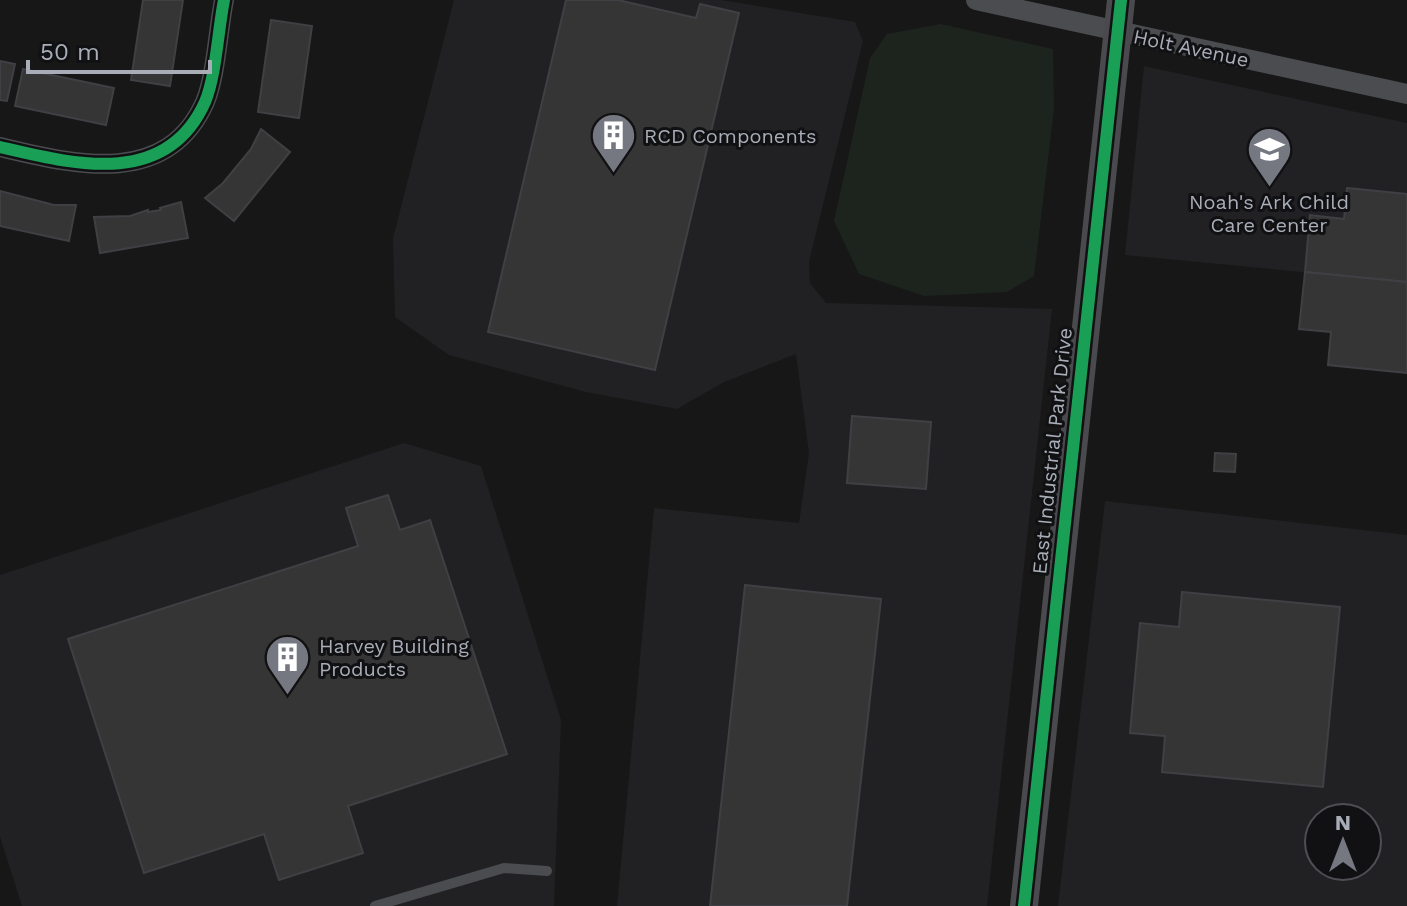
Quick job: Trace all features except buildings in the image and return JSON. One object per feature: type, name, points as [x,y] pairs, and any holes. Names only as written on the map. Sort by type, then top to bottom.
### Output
[{"type":"street","points":[[0,147],[76,165],[108,166],[136,162],[187,133],[206,100],[224,0]]},
{"type":"street","name":"Holt Avenue","points":[[976,0],[1407,94]]},
{"type":"street","name":"East Industrial Park Drive","points":[[1024,906],[1121,0]]},
{"type":"lane","points":[[375,906],[504,868],[547,871]]},
{"type":"shaded area","points":[[454,0],[721,0],[855,22],[863,41],[809,262],[810,283],[826,303],[1052,309],[987,906],[617,906],[654,508],[799,523],[809,453],[796,354],[724,382],[677,409],[586,392],[449,355],[395,317],[393,238]]},
{"type":"shaded area","points":[[941,24],[1053,49],[1054,109],[1034,276],[1007,292],[924,296],[859,274],[834,221],[870,58],[887,34]]},
{"type":"shaded area","name":"Noah's Ark Child Care Center","points":[[1144,66],[1407,123],[1407,282],[1125,255]]},
{"type":"shaded area","points":[[404,443],[481,466],[561,720],[554,906],[22,906],[0,837],[0,575]]},
{"type":"shaded area","points":[[1105,501],[1407,535],[1407,906],[1058,906]]},
{"type":"cycle path","points":[[0,147],[57,159],[115,164],[142,159],[167,148],[188,130],[205,102],[224,0]]},
{"type":"cycle path","points":[[1024,906],[1121,0]]},
{"type":"place","name":"RCD Components","points":[[613,175]]},
{"type":"place","name":"Noah's Ark Child Care Center","points":[[1269,189]]},
{"type":"place","name":"Harvey Building Products","points":[[288,697]]}]
